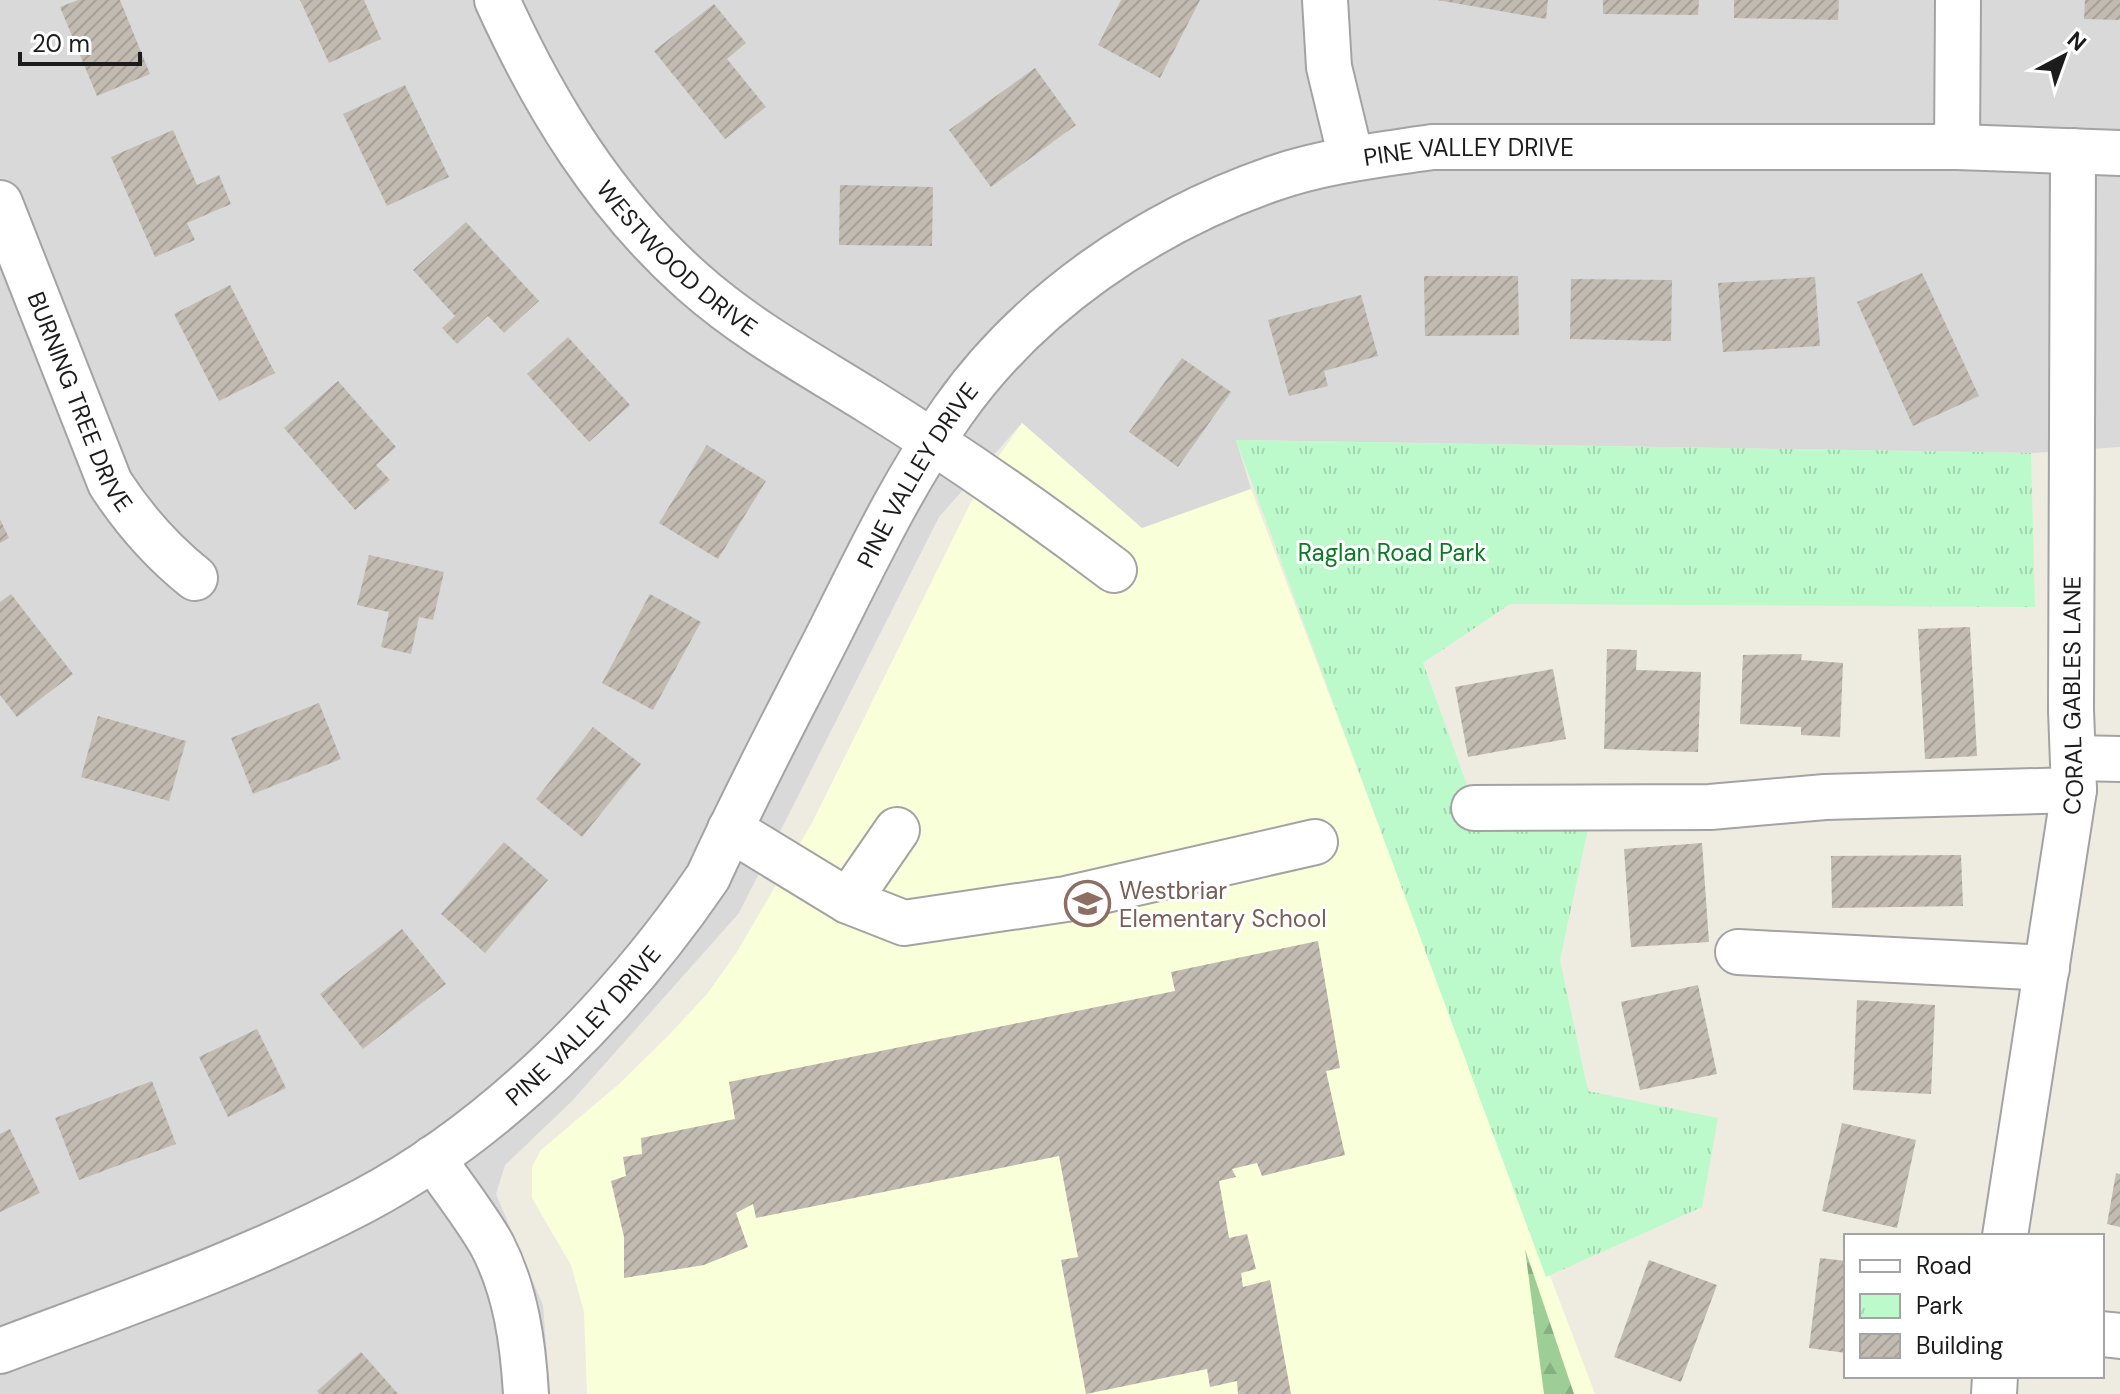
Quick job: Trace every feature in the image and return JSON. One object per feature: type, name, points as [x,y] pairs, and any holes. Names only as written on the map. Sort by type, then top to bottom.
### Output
[{"type":"street","name":"WESTWOOD DRIVE","points":[[497,0],[532,76],[580,155],[634,223],[692,281],[752,331],[1011,492],[1114,570]]},
{"type":"street","points":[[1325,0],[1329,67],[1351,158]]},
{"type":"street","points":[[1957,147],[1958,0]]},
{"type":"street","name":"PINE VALLEY DRIVE","points":[[0,1351],[294,1235],[365,1200],[433,1158],[502,1104],[583,1029],[636,972],[708,877],[892,510],[954,409],[1007,347],[1066,292],[1130,247],[1198,209],[1273,179],[1351,158],[1432,147],[1957,147],[2120,153]]},
{"type":"street","name":"CORAL GABLES LANE","points":[[2005,1234],[2074,774],[2071,710],[2073,151]]},
{"type":"street","name":"BURNING TREE DRIVE","points":[[0,203],[110,483],[136,522],[171,559],[195,578]]},
{"type":"street","points":[[1474,808],[1710,807],[2074,774],[2120,759]]},
{"type":"street","points":[[730,829],[848,901],[904,923],[1066,899],[1315,842]]},
{"type":"street","points":[[848,901],[897,830]]},
{"type":"street","points":[[1738,952],[2047,968]]},
{"type":"street","points":[[433,1158],[492,1245],[511,1292],[523,1346],[526,1394]]},
{"type":"shaded area","points":[[0,0],[2120,0],[2120,447],[2031,453],[1236,440],[1251,489],[1142,529],[1022,423],[939,517],[739,913],[571,1102],[505,1165],[496,1194],[543,1305],[550,1394],[0,1394]]},
{"type":"shaded area","name":"Westbriar Elementary School","points":[[1022,423],[1142,528],[1251,489],[1595,1394],[587,1394],[584,1312],[571,1265],[532,1198],[532,1167],[541,1150],[619,1084],[668,1036],[707,994],[737,952],[813,821],[982,480]]},
{"type":"green space","name":"Raglan Road Park","points":[[1236,440],[2031,453],[2035,607],[1510,604],[1423,663],[1475,807],[1592,810],[1560,960],[1588,1091],[1718,1118],[1702,1207],[1546,1277]]},
{"type":"green space","points":[[1525,1249],[1574,1394],[1544,1394]]},
{"type":"building","points":[[78,0],[120,0],[150,74],[97,96],[60,7]]},
{"type":"building","points":[[300,0],[364,0],[381,39],[329,63]]},
{"type":"building","points":[[1121,0],[1200,0],[1160,78],[1098,45]]},
{"type":"building","points":[[1437,0],[1548,0],[1546,19]]},
{"type":"building","points":[[1603,0],[1699,0],[1698,15],[1603,14]]},
{"type":"building","points":[[1734,0],[1839,0],[1838,20],[1734,18]]},
{"type":"building","points":[[2085,0],[2120,0],[2120,20],[2084,19]]},
{"type":"building","points":[[714,4],[746,43],[727,59],[766,107],[725,139],[654,51]]},
{"type":"building","points":[[1035,68],[1076,125],[991,187],[949,130]]},
{"type":"building","points":[[405,85],[449,177],[387,206],[343,114]]},
{"type":"building","points":[[173,130],[197,185],[219,175],[231,204],[187,223],[195,240],[155,257],[111,157]]},
{"type":"building","points":[[840,185],[933,187],[932,246],[839,245]]},
{"type":"building","points":[[466,222],[539,301],[504,333],[488,316],[457,344],[442,328],[455,316],[413,270]]},
{"type":"building","points":[[1922,273],[1979,396],[1913,426],[1857,302]]},
{"type":"building","points":[[1424,276],[1518,276],[1519,335],[1425,336]]},
{"type":"building","points":[[1815,277],[1820,346],[1723,352],[1718,283]]},
{"type":"building","points":[[1571,279],[1672,280],[1671,341],[1570,339]]},
{"type":"building","points":[[230,285],[275,373],[219,401],[174,314]]},
{"type":"building","points":[[1361,295],[1378,356],[1324,371],[1328,386],[1289,396],[1268,320]]},
{"type":"building","points":[[568,337],[630,405],[589,442],[527,374]]},
{"type":"building","points":[[1182,358],[1231,392],[1178,467],[1129,432]]},
{"type":"building","points":[[338,381],[396,447],[376,465],[390,480],[355,510],[284,428]]},
{"type":"building","points":[[707,445],[766,481],[718,559],[659,523]]},
{"type":"building","points":[[0,519],[9,538],[0,543]]},
{"type":"building","points":[[369,555],[444,572],[433,620],[419,617],[411,654],[381,647],[389,612],[357,605]]},
{"type":"building","points":[[11,594],[73,674],[17,717],[0,695],[0,602]]},
{"type":"building","points":[[650,594],[701,622],[653,710],[602,683]]},
{"type":"building","points":[[1970,627],[1977,756],[1925,759],[1918,629]]},
{"type":"building","points":[[1607,649],[1637,650],[1636,670],[1701,672],[1698,752],[1604,749]]},
{"type":"building","points":[[1802,654],[1801,660],[1843,663],[1840,737],[1801,735],[1801,727],[1740,724],[1743,655]]},
{"type":"building","points":[[1553,669],[1566,739],[1468,757],[1455,687]]},
{"type":"building","points":[[319,703],[341,759],[253,794],[231,738]]},
{"type":"building","points":[[98,716],[186,741],[169,801],[81,777]]},
{"type":"building","points":[[593,727],[641,764],[582,837],[536,799]]},
{"type":"building","points":[[504,842],[548,880],[485,953],[441,914]]},
{"type":"building","points":[[1702,843],[1709,942],[1631,947],[1624,849]]},
{"type":"building","points":[[1961,855],[1963,906],[1832,908],[1831,856]]},
{"type":"building","points":[[402,929],[446,984],[363,1049],[320,994]]},
{"type":"building","points":[[1318,941],[1340,1068],[1326,1071],[1345,1155],[1262,1176],[1257,1163],[1232,1169],[1236,1177],[1219,1181],[1229,1238],[1247,1234],[1256,1269],[1241,1273],[1243,1287],[1270,1280],[1291,1394],[1238,1394],[1237,1381],[1210,1387],[1207,1369],[1086,1394],[1061,1260],[1078,1257],[1059,1156],[756,1218],[753,1204],[736,1213],[748,1247],[704,1265],[624,1278],[624,1237],[611,1181],[626,1176],[623,1157],[642,1154],[641,1138],[735,1119],[729,1082],[1175,991],[1171,972]]},
{"type":"building","points":[[1698,985],[1717,1074],[1640,1090],[1621,1002]]},
{"type":"building","points":[[1857,1000],[1935,1005],[1931,1094],[1853,1090]]},
{"type":"building","points":[[257,1029],[286,1088],[228,1117],[199,1057]]},
{"type":"building","points":[[152,1081],[176,1144],[79,1180],[55,1118]]},
{"type":"building","points":[[1842,1123],[1916,1140],[1897,1228],[1822,1211]]},
{"type":"building","points":[[10,1129],[40,1193],[0,1212],[0,1134]]},
{"type":"building","points":[[2116,1173],[2120,1174],[2120,1227],[2107,1224]]},
{"type":"building","points":[[1820,1258],[1844,1261],[1844,1353],[1809,1348]]},
{"type":"building","points":[[1649,1260],[1717,1285],[1681,1382],[1614,1357]]},
{"type":"building","points":[[361,1352],[398,1394],[319,1394],[317,1391]]},
{"type":"place","name":"Westbriar Elementary School","points":[[1088,904]]}]
